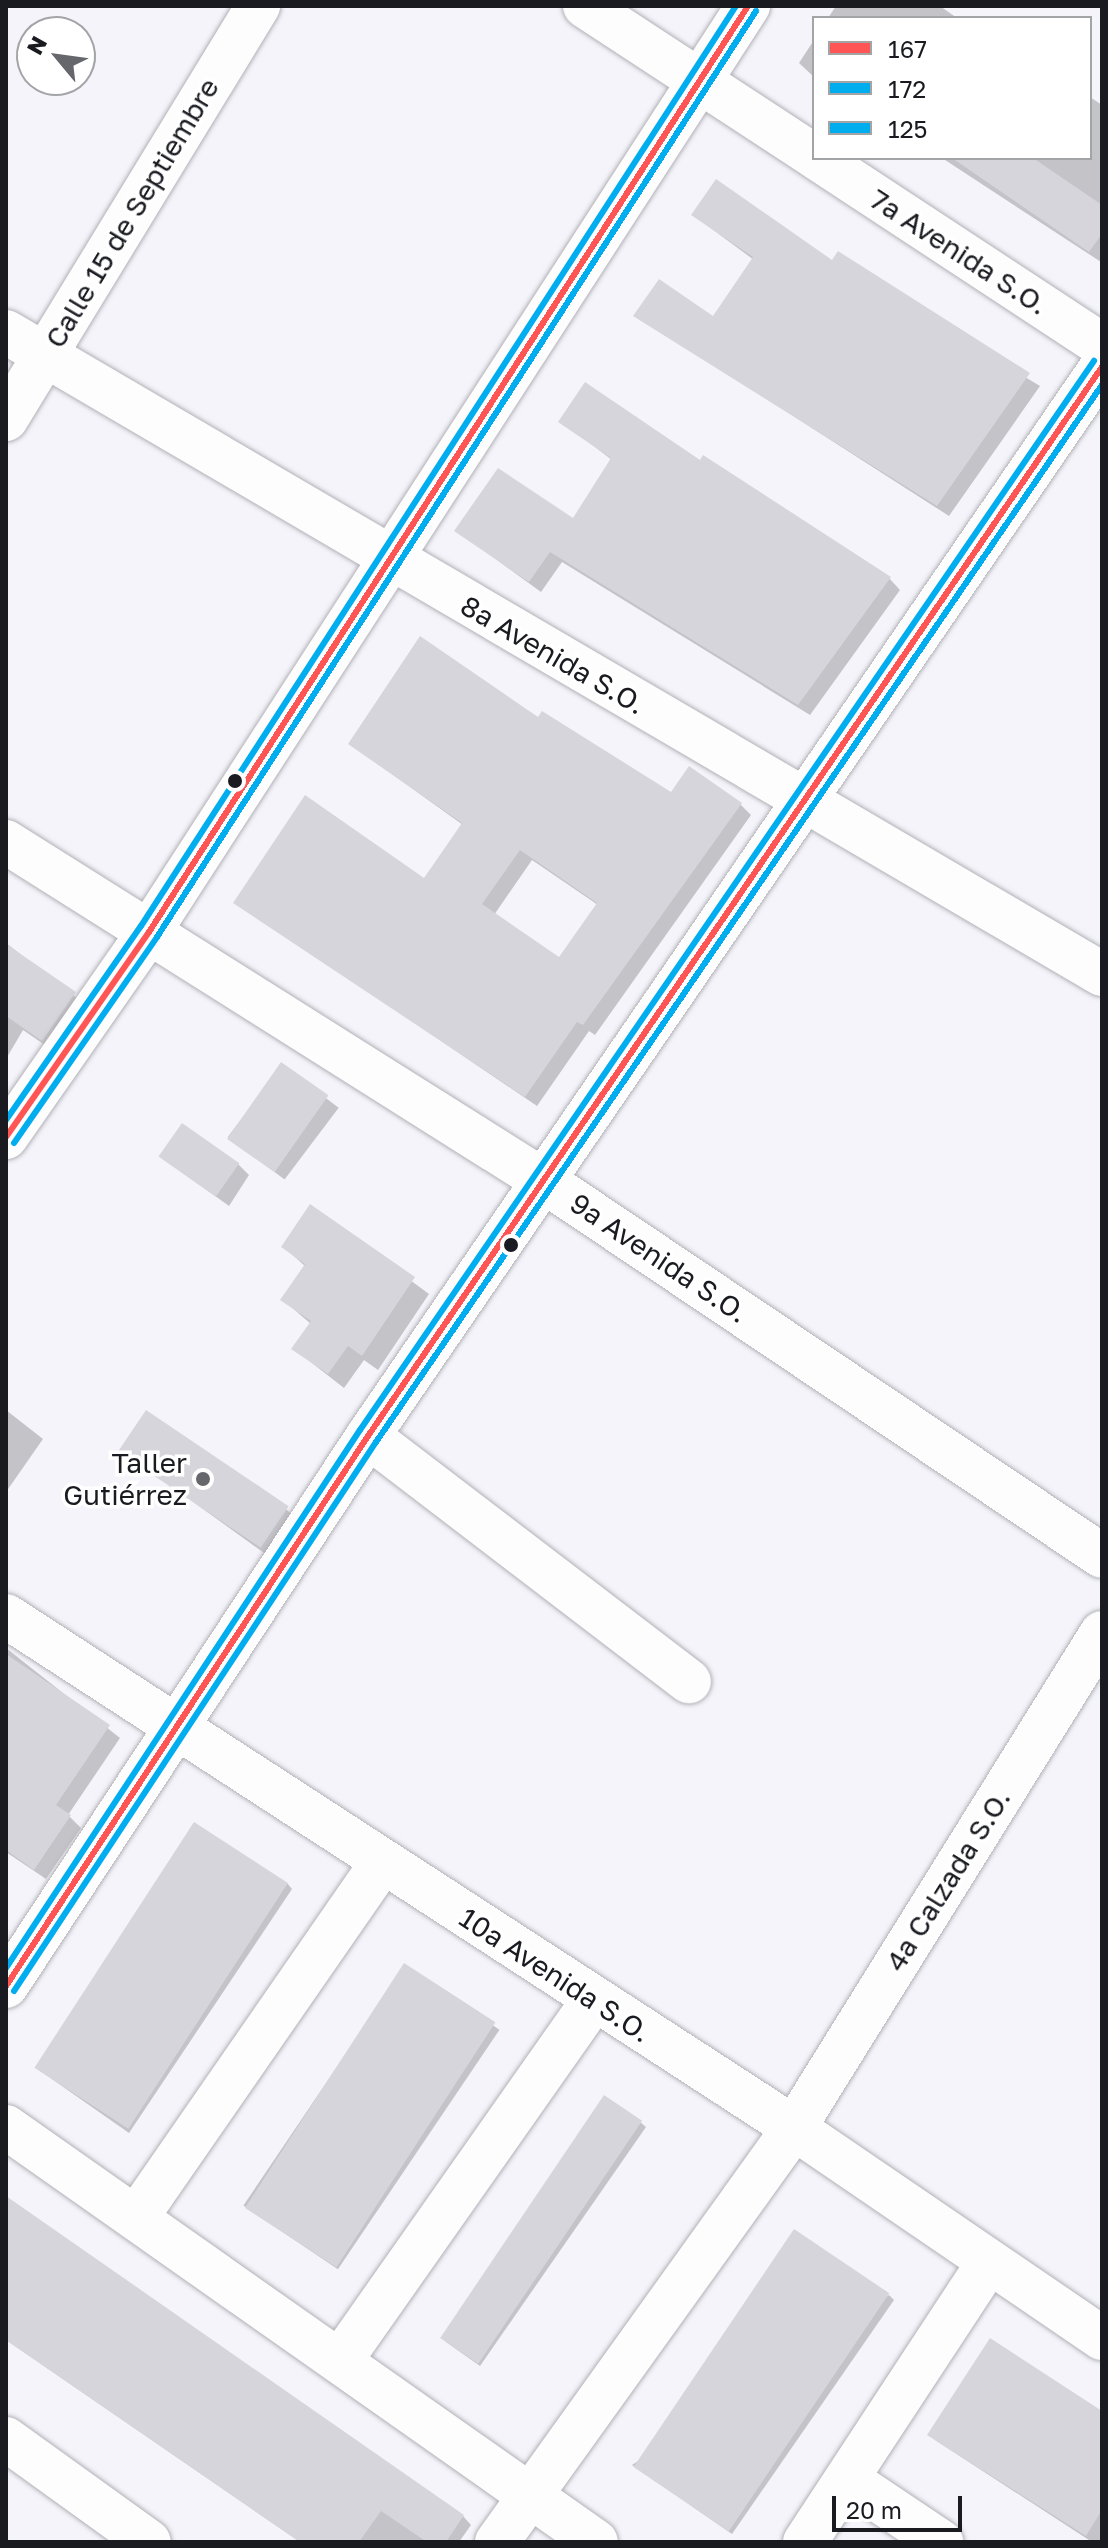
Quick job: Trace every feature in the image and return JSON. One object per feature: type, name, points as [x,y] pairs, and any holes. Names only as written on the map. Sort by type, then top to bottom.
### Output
[{"type":"main road","name":"Calle 15 de Septiembre","points":[[6,419],[258,6]]},
{"type":"main road","name":"7a Avenida S.O.","points":[[585,6],[812,155]]},
{"type":"main road","points":[[6,1137],[149,932],[386,559],[748,6]]},
{"type":"main road","name":"7a Avenida S.O.","points":[[820,160],[1102,345]]},
{"type":"main road","name":"8a Avenida S.O.","points":[[6,332],[386,559],[1102,974]]},
{"type":"main road","points":[[6,1986],[368,1436],[1102,367]]},
{"type":"main road","name":"9a Avenida S.O.","points":[[6,842],[544,1181],[1102,1556]]},
{"type":"main road","points":[[368,1436],[689,1681]]},
{"type":"main road","name":"10a Avenida S.O.","points":[[6,1616],[173,1730],[794,2128],[1102,2338]]},
{"type":"main road","name":"4a Calzada S.O.","points":[[497,2542],[794,2128],[1102,1633]]},
{"type":"main road","points":[[136,2218],[381,1864]]},
{"type":"main road","points":[[340,2361],[594,2000]]},
{"type":"main road","points":[[6,2127],[596,2542]]},
{"type":"main road","points":[[805,2542],[850,2481],[989,2262]]},
{"type":"main road","points":[[6,2439],[149,2542]]},
{"type":"main road","points":[[850,2481],[941,2542]]},
{"type":"building","points":[[955,160],[1036,160],[1102,205],[1102,234],[1089,252]]},
{"type":"building","points":[[716,179],[832,260],[838,251],[1030,373],[937,506],[633,316],[659,279],[713,316],[753,257],[691,215]]},
{"type":"building","points":[[585,382],[700,460],[703,455],[891,577],[798,705],[550,552],[529,582],[454,531],[498,468],[573,518],[611,458],[558,422]]},
{"type":"building","points":[[420,636],[538,717],[542,711],[671,792],[689,766],[742,803],[583,1025],[577,1022],[525,1097],[233,903],[305,795],[424,878],[462,823],[348,744]],"holes":[[[520,850],[597,903],[559,957],[482,904]]]},
{"type":"building","points":[[6,944],[76,992],[42,1041],[6,1016]]},
{"type":"building","points":[[281,1062],[329,1095],[275,1172],[227,1139]]},
{"type":"building","points":[[182,1123],[239,1163],[216,1197],[158,1157]]},
{"type":"building","points":[[310,1204],[415,1277],[362,1356],[348,1346],[328,1374],[291,1349],[311,1321],[280,1300],[305,1264],[281,1247]]},
{"type":"building","name":"Taller Gutiérrez","points":[[146,1410],[289,1506],[261,1548],[118,1451]]},
{"type":"building","points":[[6,1654],[110,1725],[56,1805],[71,1815],[34,1870],[6,1850]]},
{"type":"building","points":[[194,1822],[288,1883],[128,2129],[34,2068]]},
{"type":"building","points":[[404,1963],[495,2022],[336,2267],[245,2208]]},
{"type":"building","points":[[604,2095],[642,2121],[478,2364],[440,2338]]},
{"type":"building","points":[[6,2196],[464,2515],[446,2542],[427,2542],[381,2511],[359,2542],[300,2542],[6,2340]]},
{"type":"building","points":[[794,2229],[889,2293],[729,2531],[634,2467]]},
{"type":"building","points":[[990,2338],[1102,2411],[1102,2510],[1086,2536],[927,2435]]},
{"type":"transit line","name":"125","points":[[6,1120],[141,926],[736,6]]},
{"type":"transit line","name":"167","points":[[6,1137],[149,932],[748,6]]},
{"type":"transit line","name":"172","points":[[14,1143],[157,937],[756,11]]},
{"type":"transit line","name":"125","points":[[6,1968],[360,1430],[1094,361]]},
{"type":"transit line","name":"167","points":[[6,1986],[368,1436],[1102,367]]},
{"type":"transit line","name":"172","points":[[14,1991],[376,1442],[1102,385]]},
{"type":"place","name":"Taller Gutiérrez","points":[[203,1479]]}]
